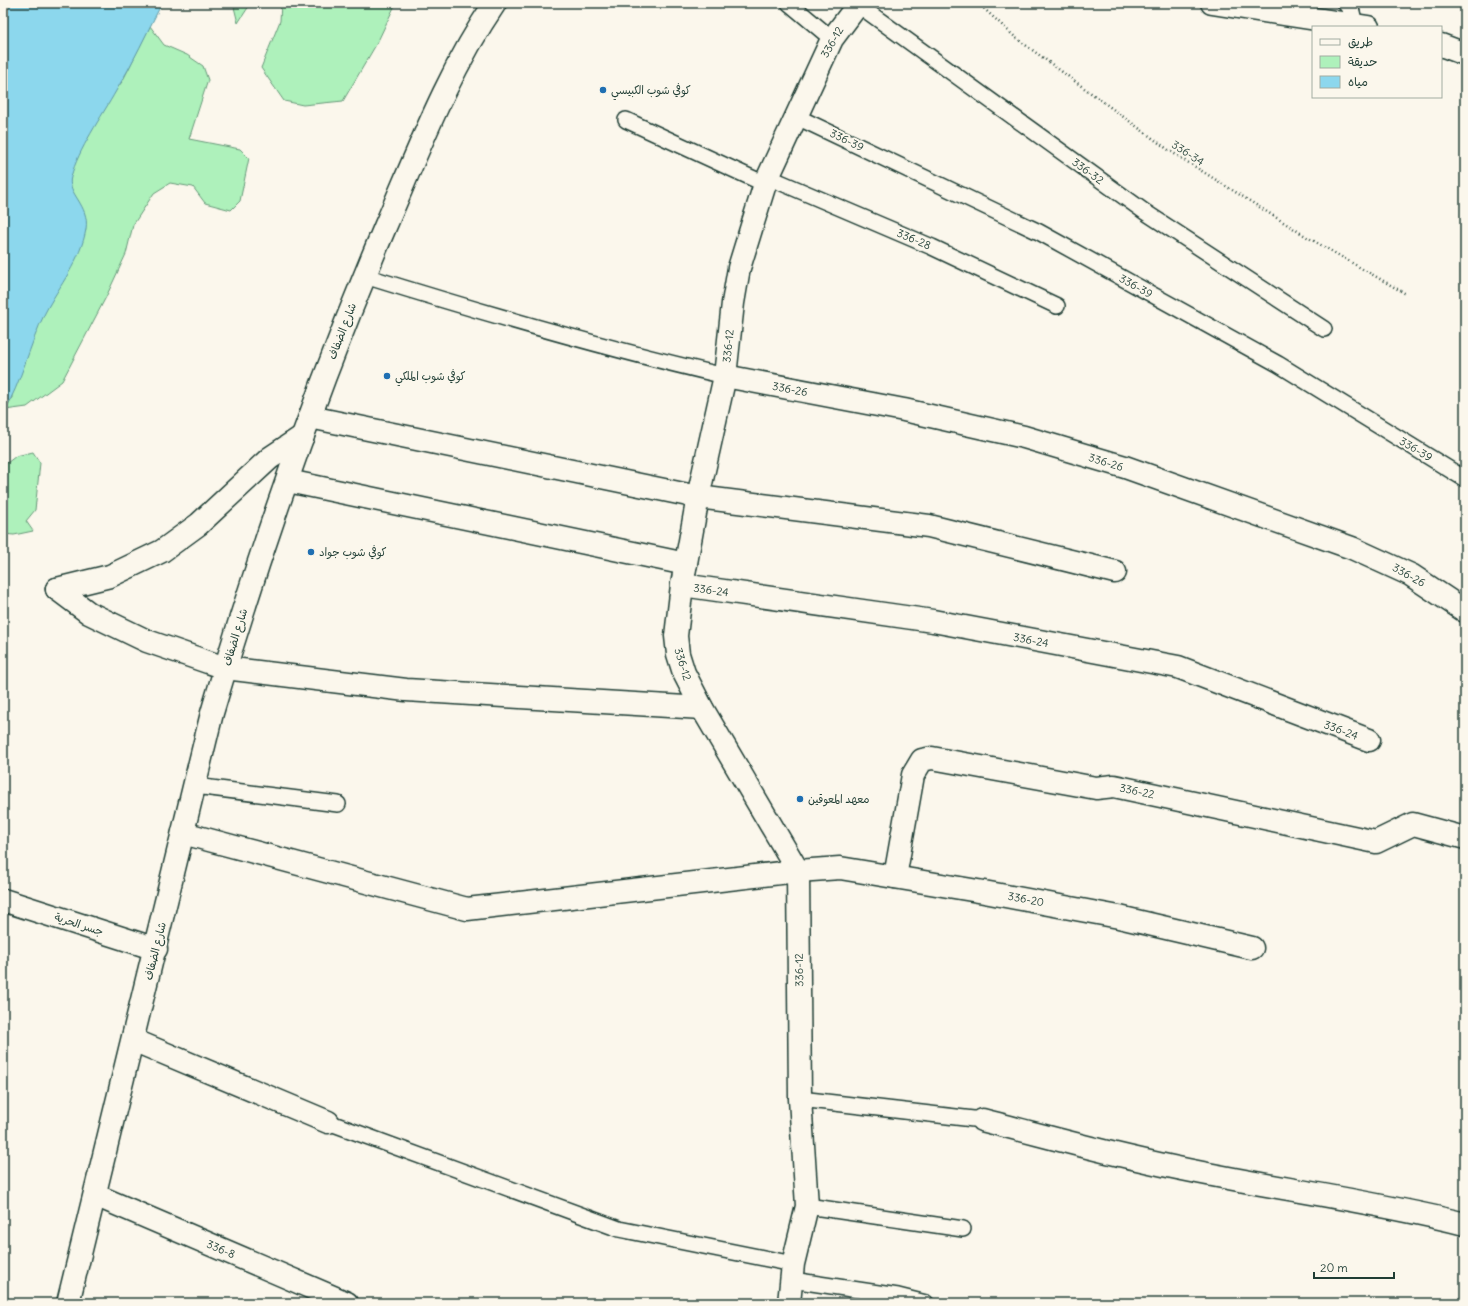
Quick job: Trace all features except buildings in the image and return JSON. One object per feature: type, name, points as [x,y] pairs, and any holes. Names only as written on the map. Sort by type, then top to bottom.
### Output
[{"type":"street","name":"شارع الضفاف","points":[[68,1303],[156,949],[212,713],[238,624],[307,427],[364,276],[443,95],[469,45],[495,3]]},
{"type":"street","points":[[1212,3],[1362,26]]},
{"type":"street","name":"336-12","points":[[789,1303],[792,1272],[807,1206],[800,1099],[798,871],[702,708],[684,673],[678,654],[676,636],[682,585],[698,497],[725,376],[733,303],[740,268],[766,180],[832,39],[858,4]]},
{"type":"street","points":[[1442,45],[1465,54]]},
{"type":"street","name":"336-26","points":[[725,376],[904,410],[1024,437],[1125,467],[1352,548],[1411,575],[1465,611]]},
{"type":"street","points":[[702,708],[406,690],[225,668],[147,641],[95,616],[57,589],[110,576],[162,551],[199,524],[270,458],[307,427],[698,497],[928,526],[1115,572]]},
{"type":"street","points":[[288,481],[686,564]]},
{"type":"street","name":"336-24","points":[[682,585],[932,621],[1178,667],[1369,740]]},
{"type":"street","name":"336-22","points":[[895,877],[913,775],[922,760],[932,758],[1082,786],[1096,788],[1114,786],[1376,842],[1413,824],[1465,838]]},
{"type":"street","name":"336-20","points":[[183,833],[468,909],[798,871],[840,868],[1119,916],[1252,948]]},
{"type":"street","name":"جسر الحرية","points":[[3,900],[156,949]]},
{"type":"street","points":[[133,1040],[328,1122]]},
{"type":"street","points":[[982,1120],[1149,1162],[1265,1185],[1409,1210],[1465,1224]]},
{"type":"street","name":"336-8","points":[[95,1194],[347,1303]]},
{"type":"lane","points":[[790,3],[832,39]]},
{"type":"lane","points":[[1345,3],[1362,26]]},
{"type":"lane","name":"336-32","points":[[858,4],[1145,212],[1324,329]]},
{"type":"lane","name":"336-39","points":[[795,116],[1039,232],[1278,364],[1465,479]]},
{"type":"lane","name":"336-28","points":[[626,120],[766,180],[932,247],[1057,306]]},
{"type":"lane","points":[[364,276],[506,320],[651,359],[725,376]]},
{"type":"lane","points":[[195,786],[338,804]]},
{"type":"lane","points":[[800,1099],[982,1120]]},
{"type":"lane","points":[[328,1122],[619,1229],[792,1272],[926,1303]]},
{"type":"lane","points":[[807,1206],[963,1229]]},
{"type":"path","name":"336-34","points":[[978,3],[1016,38],[1170,151],[1300,233],[1406,294]]},
{"type":"green space","points":[[233,3],[251,3],[238,23]]},
{"type":"green space","points":[[281,3],[396,3],[377,43],[343,101],[303,105],[284,101],[261,68],[280,21]]},
{"type":"green space","points":[[150,26],[164,45],[187,55],[203,66],[208,80],[189,139],[240,149],[249,158],[240,201],[231,210],[205,203],[193,187],[170,183],[154,193],[133,225],[126,254],[106,297],[62,381],[27,407],[5,410],[12,398],[3,220],[122,82]]},
{"type":"green space","points":[[33,452],[40,463],[35,510],[26,521],[33,531],[14,535],[3,534],[3,462],[7,463],[16,456]]},
{"type":"water","points":[[3,3],[162,3],[128,70],[91,133],[74,167],[70,183],[85,213],[86,229],[83,240],[75,262],[39,325],[15,389],[3,413]]},
{"type":"place","name":"كوفي شوب الكبيسي","points":[[603,90]]},
{"type":"place","name":"كوفي شوب الملكي","points":[[387,376]]},
{"type":"place","name":"كوفي شوب جواد","points":[[311,552]]},
{"type":"place","name":"معهد المعوقين","points":[[800,799]]}]
